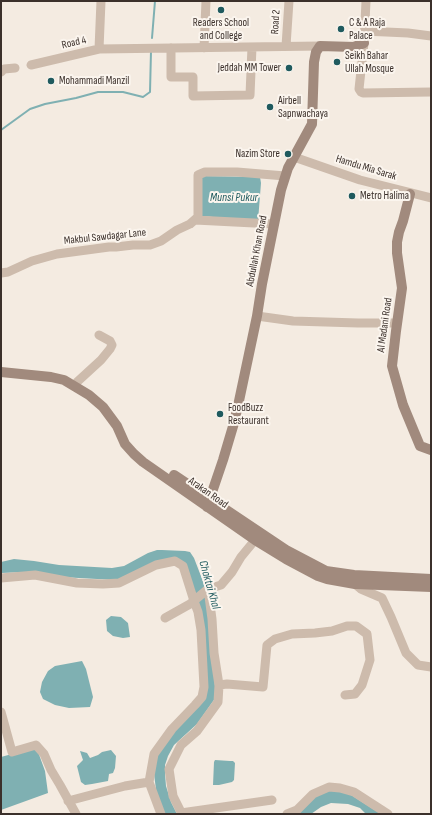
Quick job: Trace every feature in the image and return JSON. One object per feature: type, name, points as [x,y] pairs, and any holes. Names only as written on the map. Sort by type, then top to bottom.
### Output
[{"type":"main road","points":[[320,46],[354,47],[364,44]]},
{"type":"main road","name":"Abdullah Khan Road","points":[[208,503],[234,423],[257,316],[281,190],[288,168],[312,124],[314,62],[316,52],[320,46]]},
{"type":"main road","name":"Al Madani Road","points":[[410,194],[397,242],[402,288],[392,366],[403,405],[420,446],[431,450]]},
{"type":"main road","name":"Arakan Road","points":[[1,369],[45,373],[77,382],[103,402],[118,420],[130,442],[144,456],[255,540],[318,576],[355,584],[431,587]]},
{"type":"main road","name":"Arakan Road","points":[[1,372],[52,377],[64,380],[89,395],[103,407],[117,426],[126,444],[143,462],[286,550],[326,571],[354,575],[431,579]]},
{"type":"street","name":"Road 4","points":[[31,65],[99,49],[101,1]]},
{"type":"street","points":[[204,48],[206,1]]},
{"type":"street","name":"Road 2","points":[[286,46],[289,1]]},
{"type":"street","points":[[366,1],[364,44],[359,89],[361,92],[431,92]]},
{"type":"street","points":[[364,31],[408,33],[431,36]]},
{"type":"street","points":[[99,49],[320,46]]},
{"type":"street","points":[[171,48],[171,77],[192,77],[193,96],[250,95],[252,47]]},
{"type":"street","points":[[1,72],[4,69],[15,68]]},
{"type":"street","name":"Hamdu Mia Sarak","points":[[294,157],[360,180],[410,194],[431,198]]},
{"type":"street","points":[[194,220],[198,217],[198,175],[206,172],[237,172],[285,176]]},
{"type":"street","points":[[194,220],[274,224]]},
{"type":"street","name":"Makbul Sawdagar Lane","points":[[1,273],[8,272],[32,261],[57,254],[109,247],[150,245],[161,241],[177,230],[190,224],[194,220]]},
{"type":"street","points":[[257,316],[293,320],[397,323]]},
{"type":"street","points":[[77,382],[101,360],[112,345],[110,341],[99,335]]},
{"type":"street","points":[[165,618],[190,604],[208,589],[221,585],[255,540]]},
{"type":"street","points":[[1,578],[35,575],[78,583],[119,583],[156,565],[175,562],[183,566],[198,612],[201,630],[204,687],[203,694],[195,705],[172,729],[154,754],[149,782],[161,814]]},
{"type":"street","points":[[355,584],[361,589],[382,598],[406,653],[418,665],[431,667]]},
{"type":"street","points":[[208,589],[214,653],[219,685],[218,702],[197,731],[181,745],[169,769],[173,796],[182,814],[272,800]]},
{"type":"street","points":[[219,685],[227,684],[263,687],[267,645],[275,639],[292,634],[332,632],[347,626],[356,626],[367,634],[370,660],[362,685],[355,694],[345,695]]},
{"type":"street","points":[[1,712],[12,752],[36,745],[44,754],[51,770],[76,814]]},
{"type":"street","points":[[68,800],[125,786],[149,782]]},
{"type":"street","points":[[287,814],[297,810],[313,794],[329,787],[354,792],[388,814]]},
{"type":"water","name":"Munsi Pukur","points":[[202,176],[260,177],[261,183],[258,221],[202,216]]},
{"type":"water","points":[[157,550],[190,552],[194,558],[204,584],[207,601],[216,697],[197,724],[174,745],[165,765],[166,786],[177,814],[165,814],[157,797],[154,774],[158,751],[202,698],[202,625],[178,559],[127,578],[115,580],[61,577],[26,572],[1,573],[1,562],[14,559],[59,565],[112,568],[124,566],[148,553]]},
{"type":"water","points":[[111,616],[121,617],[128,623],[130,637],[123,638],[113,636],[107,631],[106,620]]},
{"type":"water","points":[[82,661],[86,669],[93,697],[90,707],[69,708],[55,705],[43,699],[40,692],[42,682],[48,671],[55,666]]},
{"type":"water","points":[[30,749],[37,749],[45,771],[48,793],[1,810],[1,757]]},
{"type":"water","points":[[111,750],[116,756],[115,768],[113,773],[109,774],[108,781],[85,785],[81,782],[77,766],[83,760],[80,751],[87,753],[90,758],[102,752]]},
{"type":"water","points":[[215,760],[233,761],[235,763],[234,780],[232,782],[213,785]]},
{"type":"water","points":[[330,790],[348,793],[381,814],[366,814],[360,808],[348,804],[331,803],[321,807],[311,814],[297,814],[313,798]]},
{"type":"waterway","points":[[152,38],[155,1]]},
{"type":"waterway","points":[[1,130],[30,109],[45,104],[98,92],[123,92],[143,97],[150,92],[151,51]]},
{"type":"place","name":"Readers School and College","points":[[221,10]]},
{"type":"place","name":"C & A Raja Palace","points":[[341,29]]},
{"type":"place","name":"Seikh Bahar Ullah Mosque","points":[[337,62]]},
{"type":"place","name":"Jeddah MM Tower","points":[[289,68]]},
{"type":"place","name":"Mohammadi Manzil","points":[[51,81]]},
{"type":"place","name":"Airbell Sapnwachaya","points":[[270,107]]},
{"type":"place","name":"Nazim Store","points":[[288,154]]},
{"type":"place","name":"Metro Halima","points":[[352,196]]},
{"type":"place","name":"FoodBuzz Restaurant","points":[[220,414]]},
{"type":"water label","name":"Chaktai Khal","points":[[209,585]]}]
